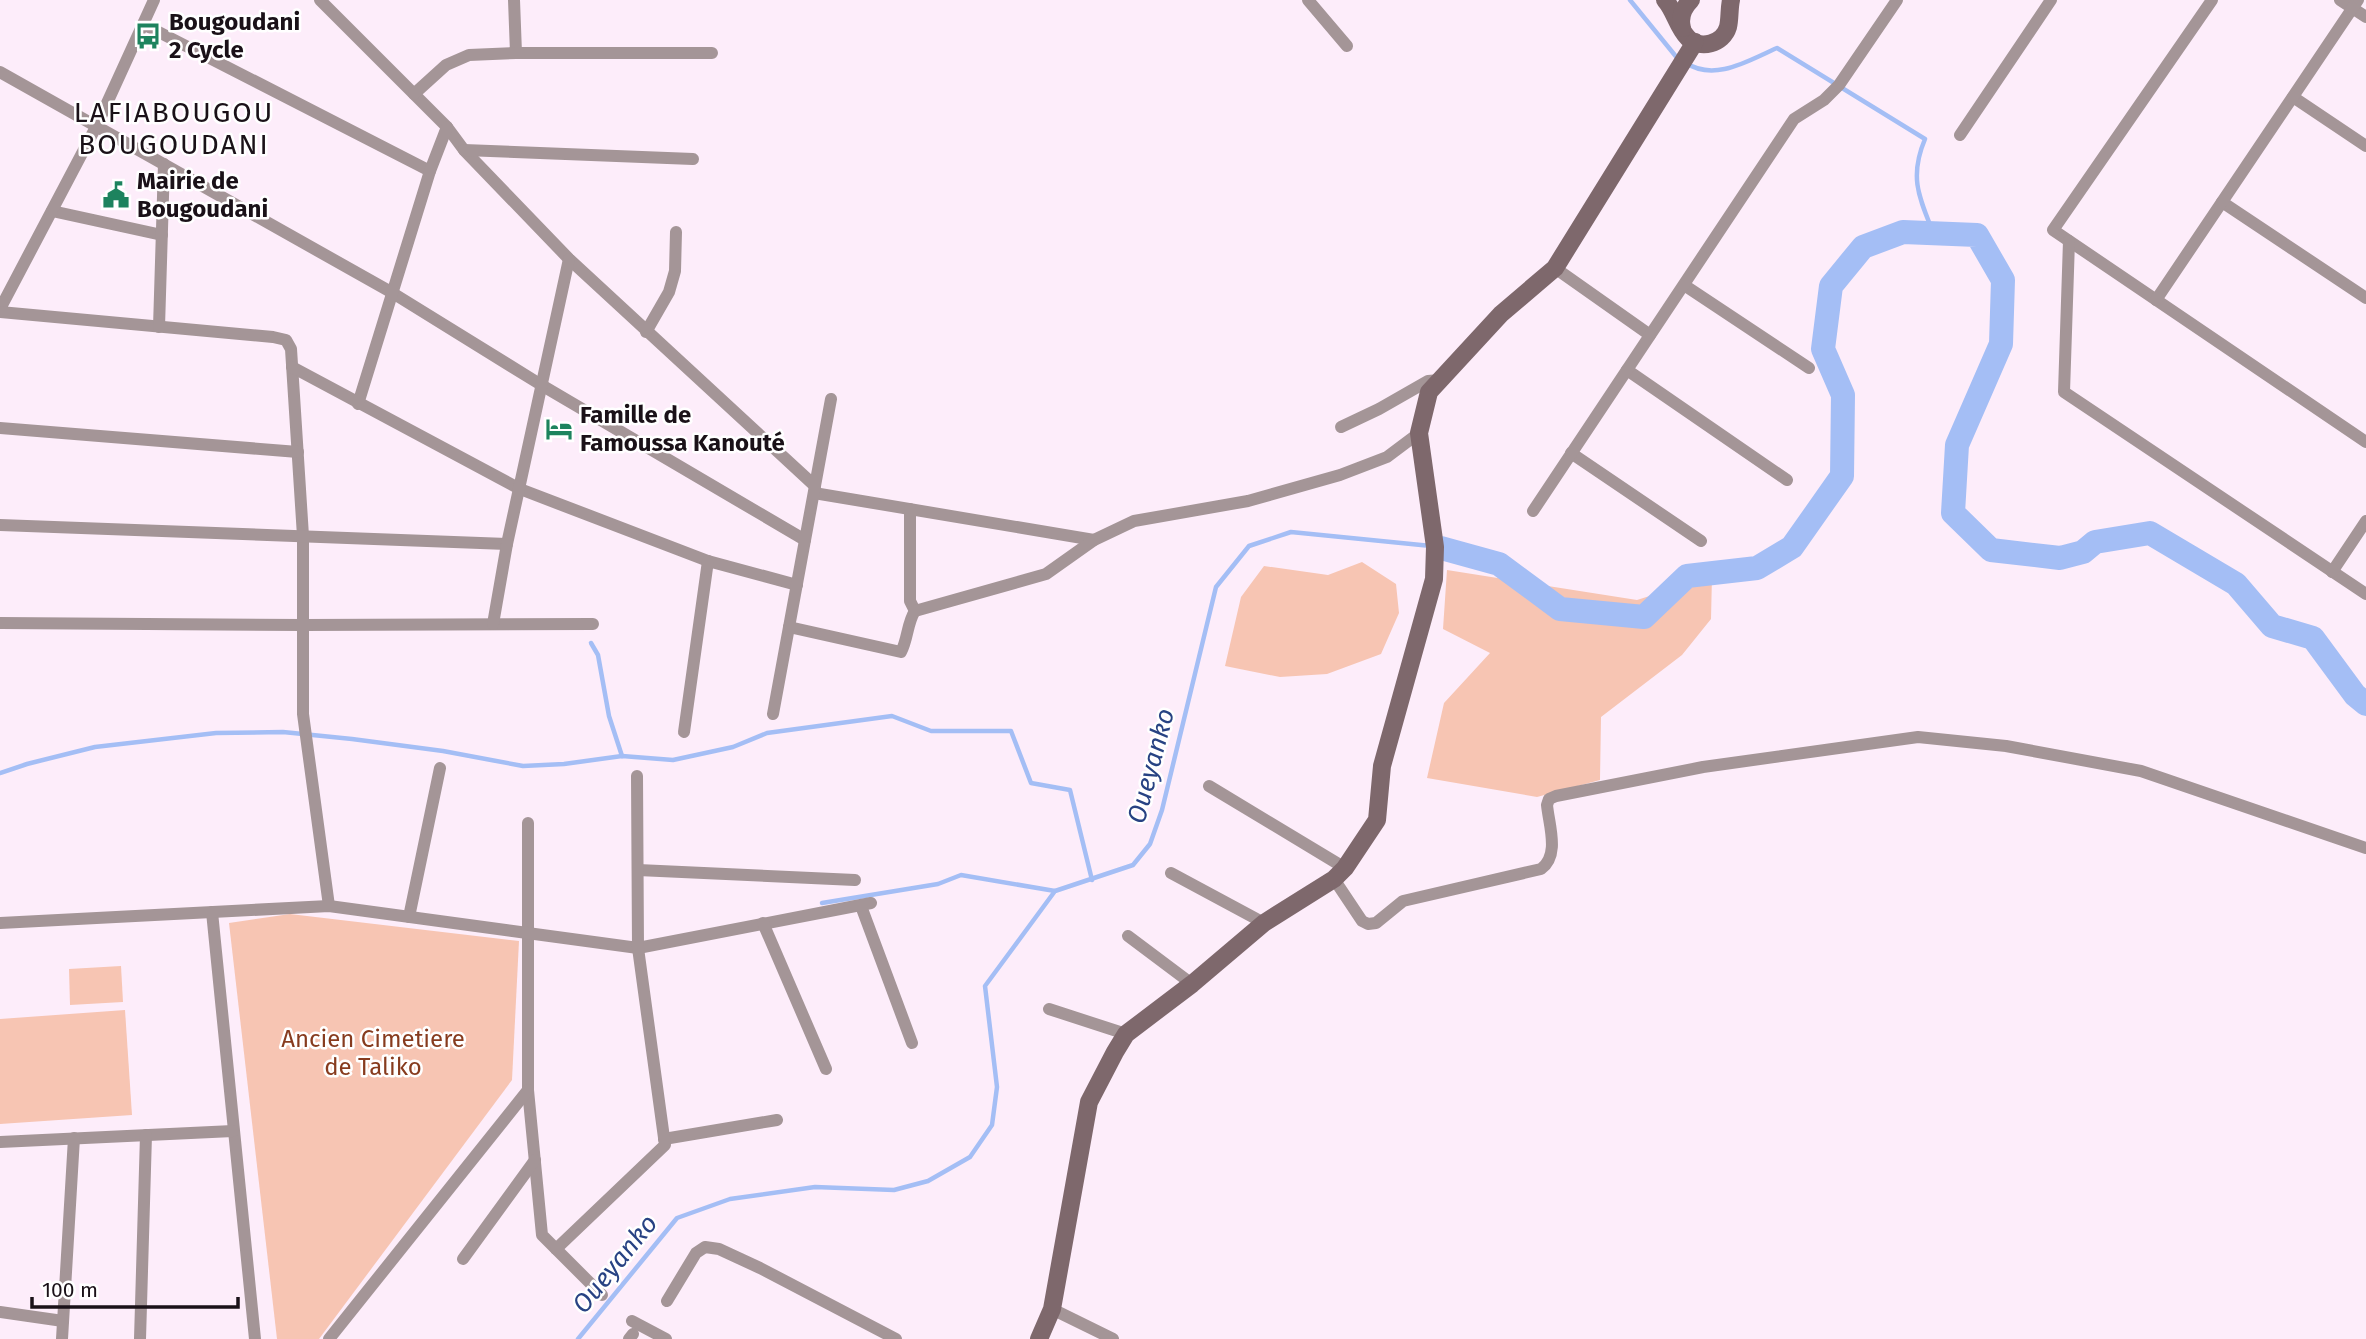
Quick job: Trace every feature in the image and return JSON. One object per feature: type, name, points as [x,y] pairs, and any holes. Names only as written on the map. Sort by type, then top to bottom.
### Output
[{"type":"street","points":[[137,0],[153,3],[97,125],[0,310],[273,337],[286,340],[291,349],[303,537],[303,715],[329,906]]},
{"type":"street","points":[[320,0],[447,128],[464,150],[569,260],[814,490],[1094,540]]},
{"type":"street","points":[[514,0],[516,52]]},
{"type":"street","points":[[1308,0],[1347,46]]},
{"type":"street","points":[[1665,0],[1688,38],[1707,45],[1722,37],[1729,23],[1726,5]]},
{"type":"street","points":[[1682,28],[1681,16],[1691,0]]},
{"type":"street","points":[[1533,511],[1794,119],[1824,100],[1839,85],[1897,0]]},
{"type":"street","points":[[1960,135],[2051,0]]},
{"type":"street","points":[[2212,0],[2053,230],[2366,442]]},
{"type":"street","points":[[2340,0],[2356,4],[2366,17]]},
{"type":"street","points":[[2156,300],[2356,4]]},
{"type":"street","points":[[143,24],[430,171]]},
{"type":"street","points":[[1039,1339],[1052,1309],[1089,1102],[1126,1034],[1192,984],[1264,923],[1340,874],[1377,820],[1382,766],[1434,579],[1435,547],[1419,433],[1429,392],[1501,314],[1555,268],[1695,42]]},
{"type":"street","points":[[414,94],[446,65],[469,55],[516,52],[712,53]]},
{"type":"street","points":[[0,72],[391,292],[543,386],[805,540]]},
{"type":"street","points":[[2293,97],[2366,146]]},
{"type":"street","points":[[358,404],[430,171],[447,128]]},
{"type":"street","points":[[464,150],[693,159]]},
{"type":"street","points":[[159,327],[164,164]]},
{"type":"street","points":[[2222,202],[2366,298]]},
{"type":"street","points":[[52,211],[162,235]]},
{"type":"street","points":[[646,332],[669,292],[675,271],[676,232]]},
{"type":"street","points":[[2069,241],[2064,392],[2366,594]]},
{"type":"street","points":[[493,625],[507,544],[569,260]]},
{"type":"street","points":[[1555,268],[1650,335]]},
{"type":"street","points":[[1684,285],[1809,368]]},
{"type":"street","points":[[292,367],[520,489],[708,561],[797,585]]},
{"type":"street","points":[[1627,370],[1787,480]]},
{"type":"street","points":[[1341,427],[1428,381],[1440,380]]},
{"type":"street","points":[[773,714],[831,399]]},
{"type":"street","points":[[0,428],[298,452]]},
{"type":"street","points":[[789,627],[901,652],[915,611],[1046,574],[1094,540],[1133,522],[1248,501],[1339,475],[1387,457],[1419,433]]},
{"type":"street","points":[[1571,453],[1701,541]]},
{"type":"street","points":[[910,509],[910,601],[915,611]]},
{"type":"street","points":[[2332,572],[2366,521]]},
{"type":"street","points":[[0,525],[507,544]]},
{"type":"street","points":[[684,732],[708,561]]},
{"type":"street","points":[[0,623],[593,624]]},
{"type":"street","points":[[1209,786],[1340,874],[1362,920],[1368,925],[1376,923],[1403,901],[1541,869],[1548,864],[1552,852],[1547,805],[1549,799],[1556,796],[1703,767],[1918,737],[2006,746],[2141,771],[2366,848]]},
{"type":"street","points":[[409,917],[440,768]]},
{"type":"street","points":[[556,1250],[664,1145],[638,948],[637,776]]},
{"type":"street","points":[[528,823],[528,1090],[542,1235],[602,1295]]},
{"type":"street","points":[[638,870],[855,880]]},
{"type":"street","points":[[1171,873],[1264,923]]},
{"type":"street","points":[[0,923],[329,906],[638,948],[866,904],[912,1043]]},
{"type":"street","points":[[212,912],[255,1339]]},
{"type":"street","points":[[763,923],[826,1069]]},
{"type":"street","points":[[1128,936],[1192,984]]},
{"type":"street","points":[[1049,1009],[1126,1034]]},
{"type":"street","points":[[329,1339],[528,1090]]},
{"type":"street","points":[[664,1139],[778,1120]]},
{"type":"street","points":[[0,1142],[233,1131]]},
{"type":"street","points":[[140,1339],[146,1135]]},
{"type":"street","points":[[62,1339],[74,1139]]},
{"type":"street","points":[[463,1259],[535,1160]]},
{"type":"street","points":[[667,1301],[696,1252],[705,1247],[719,1249],[896,1339]]},
{"type":"street","points":[[1052,1309],[1113,1339]]},
{"type":"street","points":[[0,1312],[63,1321]]},
{"type":"street","points":[[631,1331],[666,1339]]},
{"type":"green space","points":[[1362,562],[1396,584],[1399,613],[1381,654],[1327,674],[1280,677],[1225,666],[1241,597],[1264,566],[1328,575]]},
{"type":"green space","points":[[1447,570],[1637,600],[1712,576],[1711,619],[1682,655],[1601,717],[1600,780],[1537,797],[1427,778],[1444,703],[1490,653],[1443,629]]},
{"type":"green space","name":"Ancien Cimetiere de Taliko","points":[[290,914],[519,941],[512,1080],[319,1339],[277,1339],[229,923]]},
{"type":"green space","points":[[121,966],[123,1002],[70,1005],[69,969]]},
{"type":"green space","points":[[125,1010],[132,1115],[0,1124],[0,1019]]},
{"type":"waterway","points":[[1630,0],[1678,59]]},
{"type":"waterway","points":[[1686,63],[1697,68],[1720,70],[1744,63],[1777,48],[1925,139],[1920,152],[1917,176],[1920,197],[1933,232]]},
{"type":"waterway","points":[[1441,548],[1499,564],[1560,609],[1644,617],[1687,576],[1757,568],[1792,547],[1842,476],[1843,395],[1823,349],[1831,286],[1863,247],[1903,232],[1977,235],[2003,280],[2001,344],[1957,445],[1953,513],[1991,550],[2060,558],[2083,552],[2095,542],[2150,533],[2236,584],[2272,626],[2313,638],[2355,695],[2366,704]]},
{"type":"waterway","name":"Oueyanko","points":[[578,1339],[677,1218],[730,1199],[815,1187],[894,1190],[928,1181],[970,1157],[992,1125],[997,1087],[985,986],[1055,891],[1133,865],[1150,844],[1162,810],[1216,587],[1249,546],[1291,532],[1431,546]]},
{"type":"waterway","points":[[591,643],[598,655],[609,716],[622,756]]},
{"type":"waterway","points":[[0,773],[95,747],[216,733],[283,732],[352,739],[443,751],[523,766],[564,764],[622,756],[673,760],[733,747],[767,733],[892,716],[931,731],[1011,731],[1031,783],[1070,790],[1092,880]]},
{"type":"waterway","points":[[822,903],[938,884],[961,875],[1055,891]]},
{"type":"place","name":"Bougoudani 2 Cycle","points":[[148,36]]},
{"type":"place","name":"Mairie de Bougoudani","points":[[116,195]]},
{"type":"place","name":"Famille de Famoussa Kanouté","points":[[559,429]]},
{"type":"district","name":"LAFIABOUGOU BOUGOUDANI","points":[[174,128]]}]
